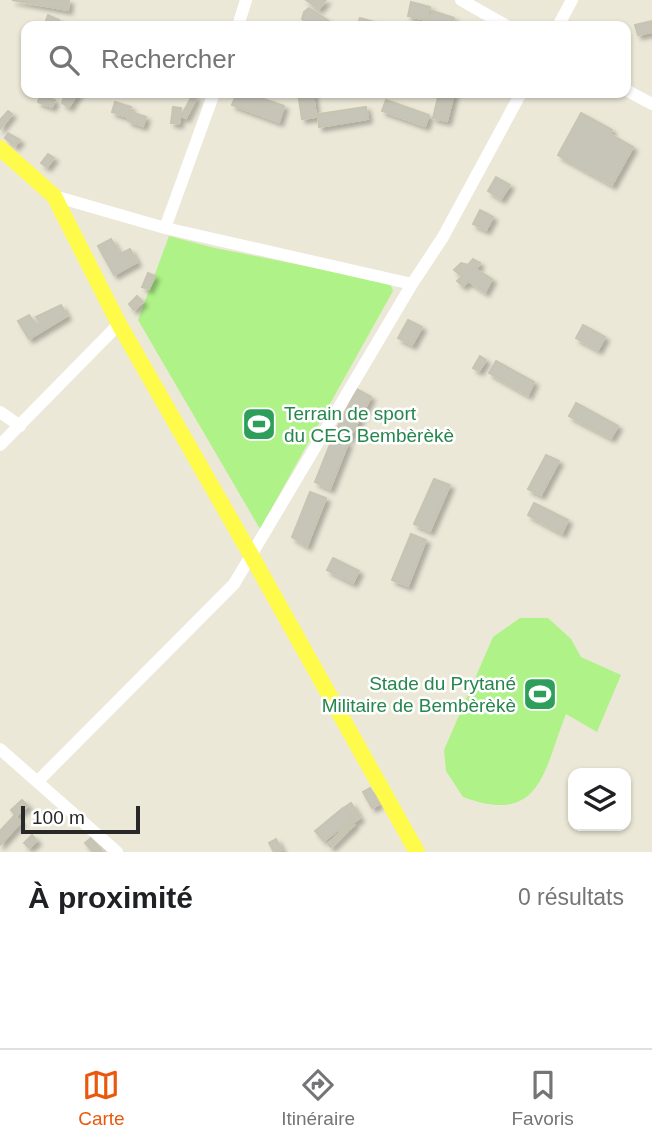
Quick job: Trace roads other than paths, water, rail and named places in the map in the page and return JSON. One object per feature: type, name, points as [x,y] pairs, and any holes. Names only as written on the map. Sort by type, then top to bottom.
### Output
[{"type":"main road","points":[[0,148],[54,197],[118,324],[417,852]]},
{"type":"street","points":[[239,21],[246,0]]},
{"type":"street","points":[[461,0],[499,21]]},
{"type":"street","points":[[561,21],[572,0]]},
{"type":"street","points":[[631,93],[652,104]]},
{"type":"street","points":[[165,228],[212,98]]},
{"type":"street","points":[[38,781],[234,584],[412,284],[443,237],[518,98]]},
{"type":"street","points":[[54,197],[165,228],[412,284]]},
{"type":"street","points":[[0,445],[118,324]]},
{"type":"street","points":[[0,412],[20,426]]},
{"type":"street","points":[[0,749],[117,852]]},
{"type":"place","name":"Terrain de sport du CEG Bembèrèkè","points":[[259,424]]},
{"type":"place","name":"Stade du Prytané Militaire de Bembèrèkè","points":[[540,694]]}]
